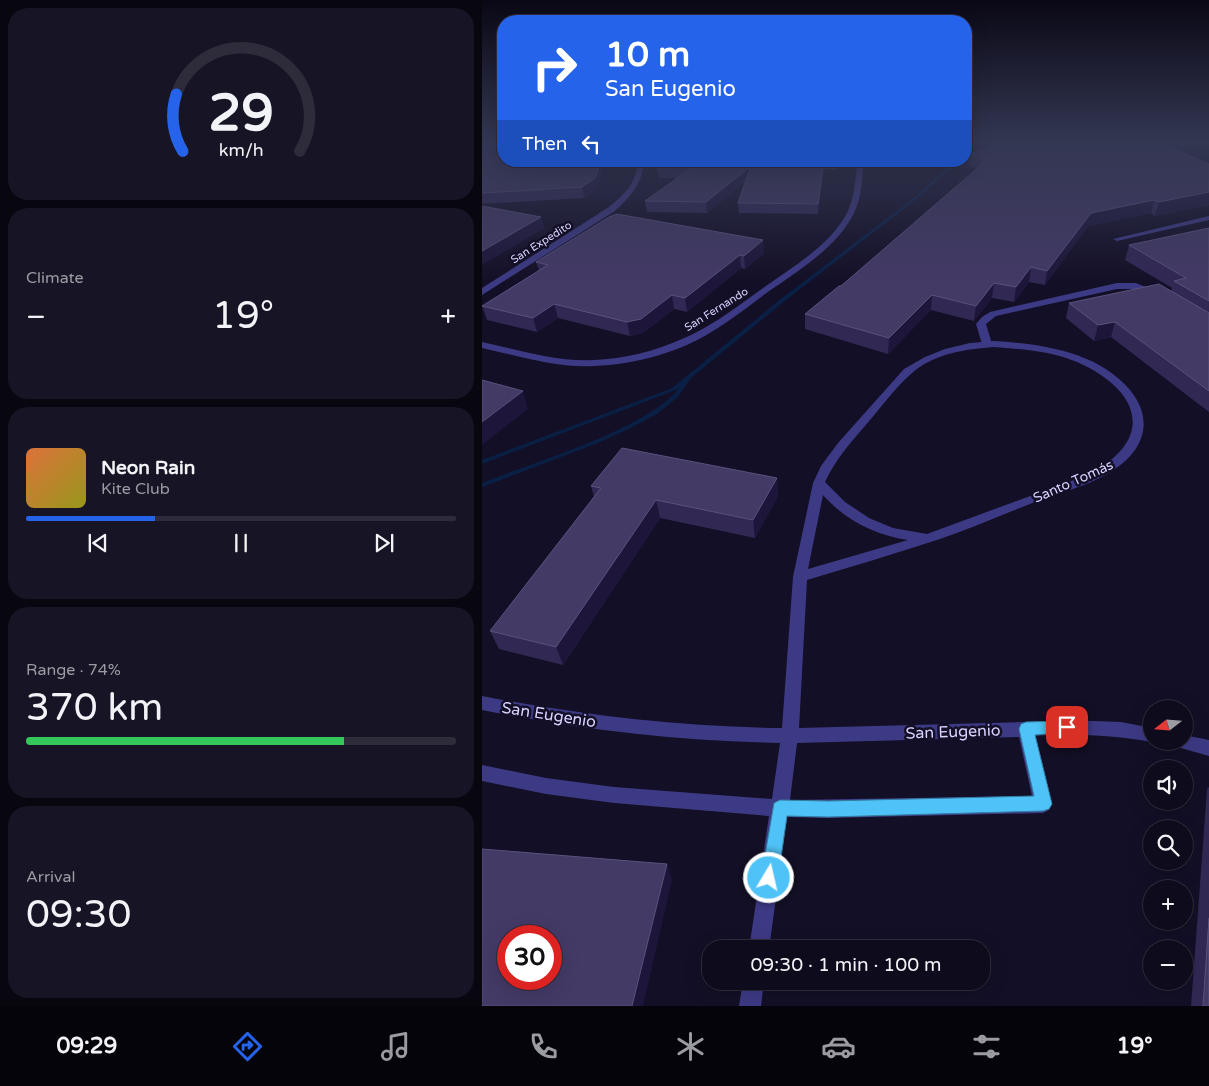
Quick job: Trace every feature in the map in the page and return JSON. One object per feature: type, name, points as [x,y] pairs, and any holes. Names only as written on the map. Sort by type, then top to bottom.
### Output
[{"type":"street","name":"San Expedito","points":[[482,292],[612,209],[632,189]]},
{"type":"street","name":"San Fernando","points":[[482,345],[559,361],[582,363],[624,359],[687,341],[721,322],[801,265],[847,219],[855,200],[857,189]]},
{"type":"street","points":[[1117,239],[1208,218]]},
{"type":"street","points":[[987,344],[981,324],[984,319],[993,314],[1117,286],[1146,288],[1163,297]]},
{"type":"street","name":"Santo Tomás","points":[[760,940],[790,735],[800,577],[819,483],[827,466],[842,445],[908,371],[940,352],[966,346],[987,344],[1025,346],[1050,350],[1095,367],[1118,384],[1136,408],[1140,429],[1135,441],[1128,452],[1108,468],[1067,486],[935,536],[800,577]]},
{"type":"street","name":"Santo Tomás","points":[[819,483],[836,503],[847,512],[875,526],[910,536],[935,536]]},
{"type":"street","name":"San Eugenio","points":[[482,703],[559,717],[663,729],[790,735],[820,736],[1067,727],[1121,729],[1143,733]]},
{"type":"street","points":[[482,773],[546,786],[614,795],[780,808],[828,809],[1043,804],[1026,729]]},
{"type":"street","points":[[1193,744],[1208,748]]},
{"type":"street","points":[[750,1006],[753,990]]},
{"type":"building","points":[[482,189],[550,189],[482,193]]},
{"type":"building","points":[[662,189],[722,189],[706,202],[645,201]]},
{"type":"building","points":[[743,189],[820,189],[818,204],[738,203]]},
{"type":"building","points":[[953,189],[1209,189],[1209,192],[1159,202],[1154,200],[1091,213],[1047,271],[1031,267],[1016,287],[994,283],[976,306],[932,295],[889,338],[805,314],[841,286]]},
{"type":"building","points":[[482,206],[541,217],[482,251]]},
{"type":"building","points":[[617,214],[763,240],[744,256],[740,255],[685,298],[672,295],[641,319],[627,322],[554,304],[533,318],[482,306],[548,265],[536,262]]},
{"type":"building","points":[[1209,228],[1209,301],[1174,281],[1186,278],[1129,245]]},
{"type":"building","points":[[1159,284],[1209,313],[1209,391],[1115,322],[1098,325],[1069,303]]},
{"type":"building","points":[[482,380],[523,391],[482,422]]},
{"type":"building","points":[[622,448],[777,478],[753,520],[656,500],[556,647],[490,631],[601,488],[591,486]]},
{"type":"building","points":[[482,849],[667,864],[632,1006],[482,1006]]},
{"type":"building","points":[[1209,918],[1209,1006],[1203,1006]]},
{"type":"waterway","points":[[482,462],[674,389],[784,299],[926,189]]},
{"type":"waterway","points":[[482,485],[564,455],[627,428],[676,396],[689,378]]},
{"type":"route","points":[[769,878],[780,808],[828,809],[1043,804],[1026,729],[1067,727]]}]
